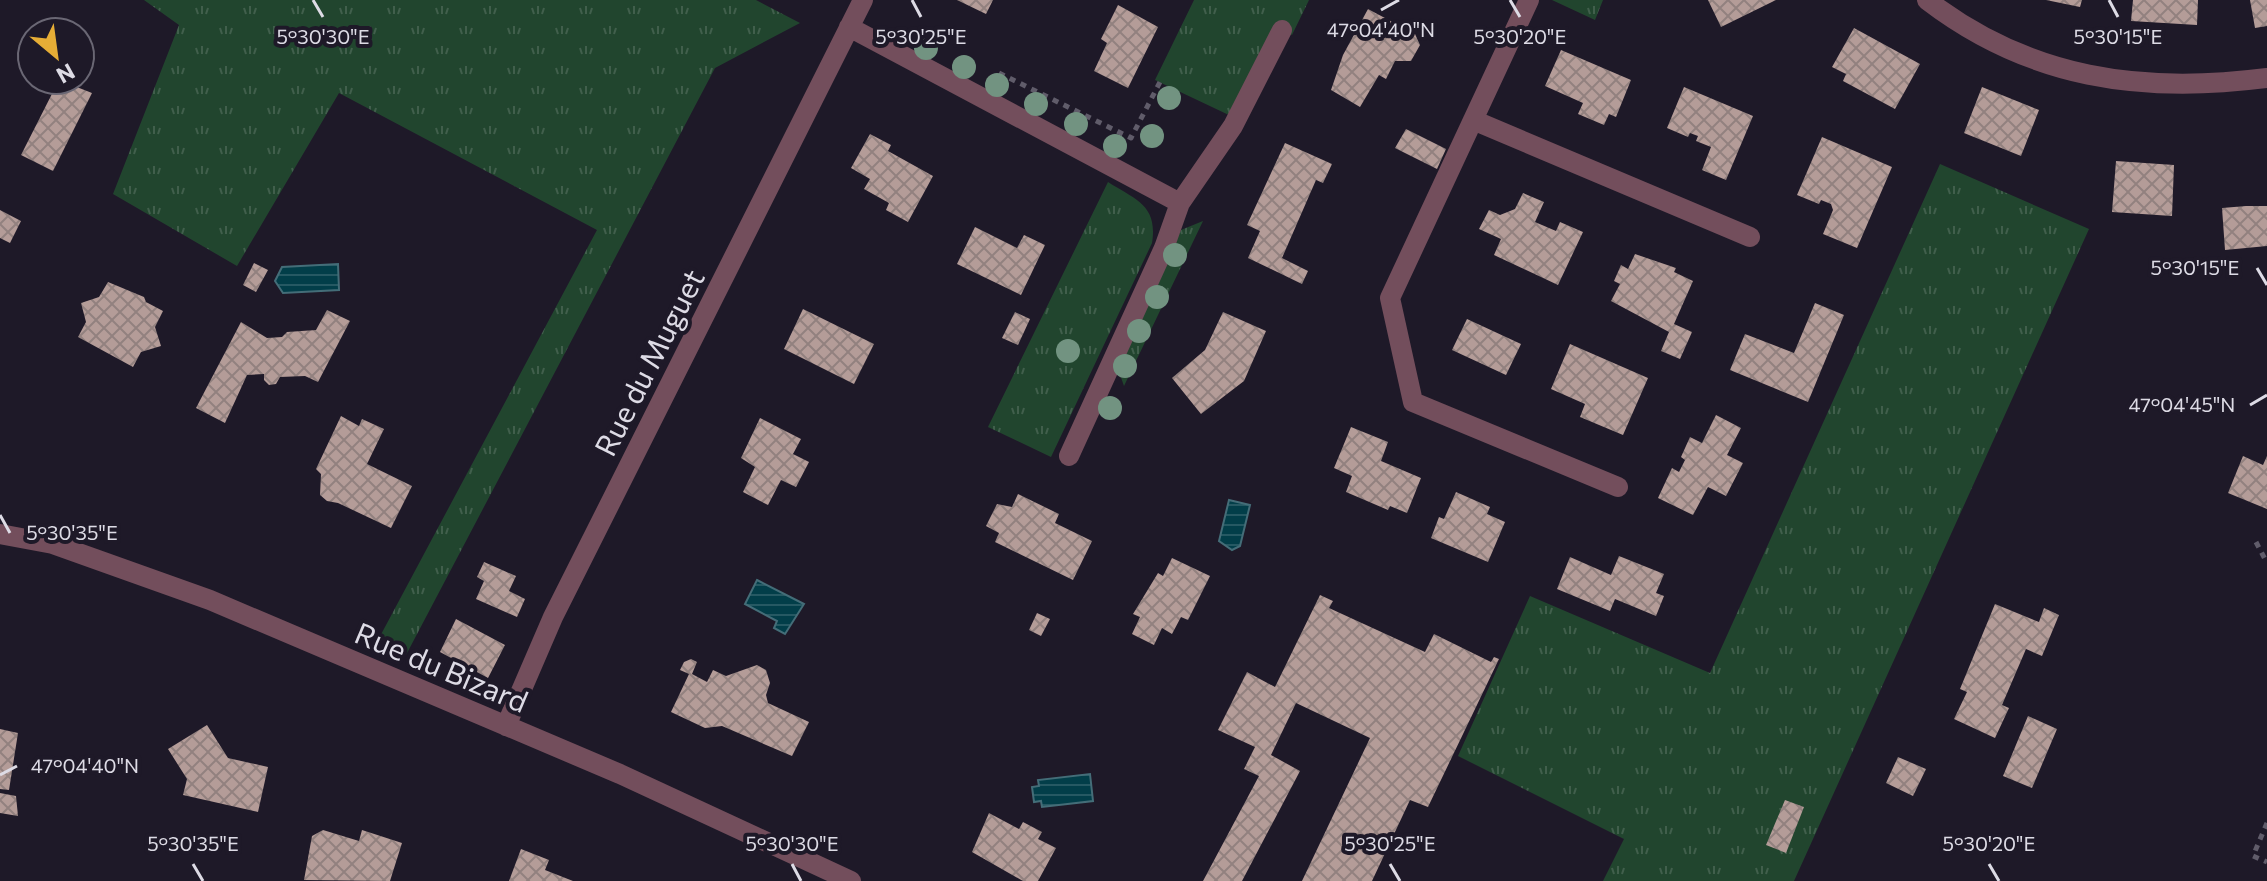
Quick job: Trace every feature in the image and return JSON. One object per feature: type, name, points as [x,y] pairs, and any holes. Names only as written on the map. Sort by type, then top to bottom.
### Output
[{"type":"street","name":"Rue du Muguet","points":[[506,726],[553,617],[863,0]]},
{"type":"street","points":[[1529,0],[1390,298],[1413,402],[1618,487]]},
{"type":"street","points":[[1927,0],[1974,34],[2064,71],[2156,83],[2267,78]]},
{"type":"street","points":[[849,27],[1180,203]]},
{"type":"street","points":[[1069,456],[1164,248],[1180,203],[1233,126],[1282,30]]},
{"type":"street","points":[[1473,120],[1750,237]]},
{"type":"street","name":"Rue du Bizard","points":[[0,534],[53,544],[153,579],[506,726],[851,881]]},
{"type":"path","points":[[997,72],[1131,138],[1160,82]]},
{"type":"path","points":[[2256,542],[2267,563]]},
{"type":"path","points":[[2267,823],[2253,856],[2267,862]]},
{"type":"green space","points":[[144,0],[756,0],[800,23],[715,68],[406,655],[377,642],[597,230],[339,93],[237,266],[113,194],[179,25]]},
{"type":"green space","points":[[1194,0],[1309,0],[1292,35],[1274,26],[1231,116],[1155,80]]},
{"type":"green space","points":[[1552,0],[1603,0],[1595,20]]},
{"type":"green space","points":[[1940,164],[2089,229],[1794,881],[1603,881],[1624,839],[1458,756],[1530,596],[1710,673]]},
{"type":"green space","points":[[1108,182],[1143,205],[1152,220],[1152,243],[1051,457],[988,427]]},
{"type":"green space","points":[[1203,221],[1124,386],[1117,366],[1181,230]]},
{"type":"water","points":[[338,264],[339,290],[283,293],[275,281],[282,267]]},
{"type":"water","points":[[1229,500],[1250,505],[1240,546],[1232,550],[1219,541]]},
{"type":"water","points":[[757,580],[804,604],[785,634],[774,628],[777,621],[745,604]]},
{"type":"water","points":[[1090,774],[1093,801],[1042,807],[1041,801],[1034,802],[1032,787],[1039,786],[1038,780]]},
{"type":"building","points":[[957,0],[993,0],[986,14]]},
{"type":"building","points":[[1708,0],[1776,0],[1721,27]]},
{"type":"building","points":[[2046,0],[2082,0],[2080,7]]},
{"type":"building","points":[[2133,0],[2198,0],[2197,25],[2131,21]]},
{"type":"building","points":[[2250,0],[2267,0],[2267,26],[2255,28]]},
{"type":"building","points":[[1118,5],[1158,27],[1128,88],[1094,71],[1107,43],[1101,39]]},
{"type":"building","points":[[1368,9],[1415,34],[1420,45],[1411,61],[1395,61],[1386,79],[1379,75],[1360,107],[1331,90],[1343,55]]},
{"type":"building","points":[[1854,28],[1920,64],[1895,109],[1843,81],[1846,74],[1832,67]]},
{"type":"building","points":[[1561,50],[1631,80],[1616,117],[1609,114],[1604,125],[1578,114],[1583,103],[1545,86]]},
{"type":"building","points":[[1684,87],[1753,116],[1726,180],[1702,170],[1711,147],[1696,141],[1698,136],[1690,133],[1688,137],[1667,128]]},
{"type":"building","points":[[1982,87],[2039,110],[2021,156],[1964,133]]},
{"type":"building","points":[[51,96],[90,96],[53,171],[21,155]]},
{"type":"building","points":[[1406,129],[1446,149],[1437,169],[1395,148]]},
{"type":"building","points":[[870,134],[891,145],[888,151],[933,176],[908,222],[886,210],[889,203],[864,189],[870,179],[851,168]]},
{"type":"building","points":[[1822,137],[1892,167],[1857,248],[1823,234],[1833,210],[1831,204],[1821,200],[1819,204],[1797,195]]},
{"type":"building","points":[[1285,143],[1332,164],[1323,183],[1316,180],[1282,258],[1308,271],[1302,284],[1248,258],[1260,231],[1247,225]]},
{"type":"building","points":[[2116,161],[2174,165],[2172,216],[2112,212]]},
{"type":"building","points":[[1523,193],[1544,202],[1535,222],[1556,231],[1560,222],[1583,232],[1558,285],[1494,255],[1501,239],[1479,229],[1489,210],[1500,215],[1515,209]]},
{"type":"building","points":[[2267,206],[2267,246],[2225,250],[2222,208]]},
{"type":"building","points":[[0,210],[21,221],[10,243],[0,238]]},
{"type":"building","points":[[975,227],[1017,248],[1024,235],[1045,245],[1021,295],[957,264]]},
{"type":"building","points":[[1635,254],[1676,268],[1674,272],[1693,281],[1674,324],[1692,332],[1680,359],[1661,351],[1669,332],[1611,301],[1620,284],[1614,281],[1621,265],[1628,269]]},
{"type":"building","points":[[254,263],[268,270],[256,292],[243,285]]},
{"type":"building","points":[[108,282],[144,297],[146,302],[163,311],[155,327],[161,346],[141,352],[133,367],[78,337],[86,322],[81,303],[99,297]]},
{"type":"building","points":[[1815,303],[1844,315],[1808,402],[1730,370],[1745,334],[1794,353]]},
{"type":"building","points":[[803,309],[874,344],[854,384],[784,349]]},
{"type":"building","points":[[327,310],[350,321],[318,382],[305,376],[280,377],[276,384],[269,385],[264,380],[264,374],[247,375],[225,423],[196,408],[241,322],[267,338],[282,337],[287,332],[316,330]]},
{"type":"building","points":[[1015,312],[1030,319],[1018,345],[1002,338]]},
{"type":"building","points":[[1223,312],[1266,331],[1244,381],[1201,414],[1172,378],[1205,350]]},
{"type":"building","points":[[1467,319],[1521,344],[1506,375],[1452,350]]},
{"type":"building","points":[[1570,344],[1648,378],[1623,435],[1580,417],[1585,404],[1551,389]]},
{"type":"building","points":[[1716,415],[1741,428],[1727,455],[1743,463],[1726,496],[1708,487],[1693,515],[1658,498],[1672,468],[1679,472],[1685,460],[1681,457],[1690,437],[1702,443]]},
{"type":"building","points":[[341,416],[359,426],[362,419],[384,429],[367,464],[412,486],[391,528],[338,503],[327,501],[320,495],[321,474],[316,469]]},
{"type":"building","points":[[760,418],[801,439],[793,454],[809,462],[796,487],[781,480],[768,505],[743,492],[755,467],[741,458]]},
{"type":"building","points":[[1351,427],[1388,442],[1381,461],[1421,478],[1407,513],[1390,506],[1388,510],[1346,492],[1352,476],[1334,468]]},
{"type":"building","points":[[2243,456],[2263,465],[2267,456],[2267,509],[2228,493]]},
{"type":"building","points":[[1456,492],[1490,507],[1487,514],[1505,522],[1488,562],[1431,538],[1439,517],[1444,519]]},
{"type":"building","points":[[1018,494],[1059,514],[1055,523],[1092,541],[1073,580],[995,542],[999,533],[986,526],[997,504],[1012,507]]},
{"type":"building","points":[[1619,556],[1664,574],[1656,593],[1664,596],[1656,616],[1615,599],[1610,611],[1557,589],[1570,557],[1611,575]]},
{"type":"building","points":[[1172,558],[1210,576],[1188,620],[1181,617],[1172,634],[1162,628],[1154,645],[1132,634],[1140,617],[1133,614],[1158,573],[1163,576]]},
{"type":"building","points":[[484,562],[516,576],[509,591],[525,599],[517,617],[476,599],[484,581],[477,577]]},
{"type":"building","points":[[1320,595],[1333,601],[1329,608],[1425,652],[1434,634],[1491,662],[1494,657],[1499,659],[1428,807],[1410,800],[1372,881],[1302,881],[1370,738],[1296,703],[1271,755],[1300,771],[1242,881],[1203,881],[1259,776],[1244,769],[1255,747],[1218,730],[1247,672],[1275,687]]},
{"type":"building","points":[[1995,604],[2039,622],[2044,608],[2059,615],[2042,656],[2026,649],[2002,705],[2009,708],[1995,738],[1954,719],[1967,692],[1960,689]]},
{"type":"building","points":[[1037,613],[1050,619],[1041,636],[1029,630]]},
{"type":"building","points":[[456,619],[505,645],[488,678],[440,652]]},
{"type":"building","points":[[691,659],[697,662],[692,674],[707,682],[713,670],[726,676],[757,665],[766,670],[770,683],[766,695],[768,703],[809,722],[792,756],[722,726],[705,728],[671,712],[689,674],[680,670],[684,662]]},
{"type":"building","points":[[2028,716],[2057,729],[2032,788],[2003,776]]},
{"type":"building","points":[[207,725],[228,758],[268,767],[258,812],[183,795],[187,779],[168,749]]},
{"type":"building","points":[[0,729],[18,733],[9,790],[0,789]]},
{"type":"building","points":[[1898,757],[1926,769],[1913,796],[1886,783]]},
{"type":"building","points":[[0,793],[16,796],[18,816],[0,813]]},
{"type":"building","points":[[1785,800],[1804,807],[1786,853],[1766,845]]},
{"type":"building","points":[[989,813],[1019,829],[1023,822],[1042,832],[1038,839],[1056,848],[1038,881],[1023,881],[972,852]]},
{"type":"building","points":[[323,830],[359,841],[362,830],[402,843],[390,881],[304,880],[312,836]]},
{"type":"building","points":[[521,849],[549,860],[545,870],[573,881],[509,881]]}]
